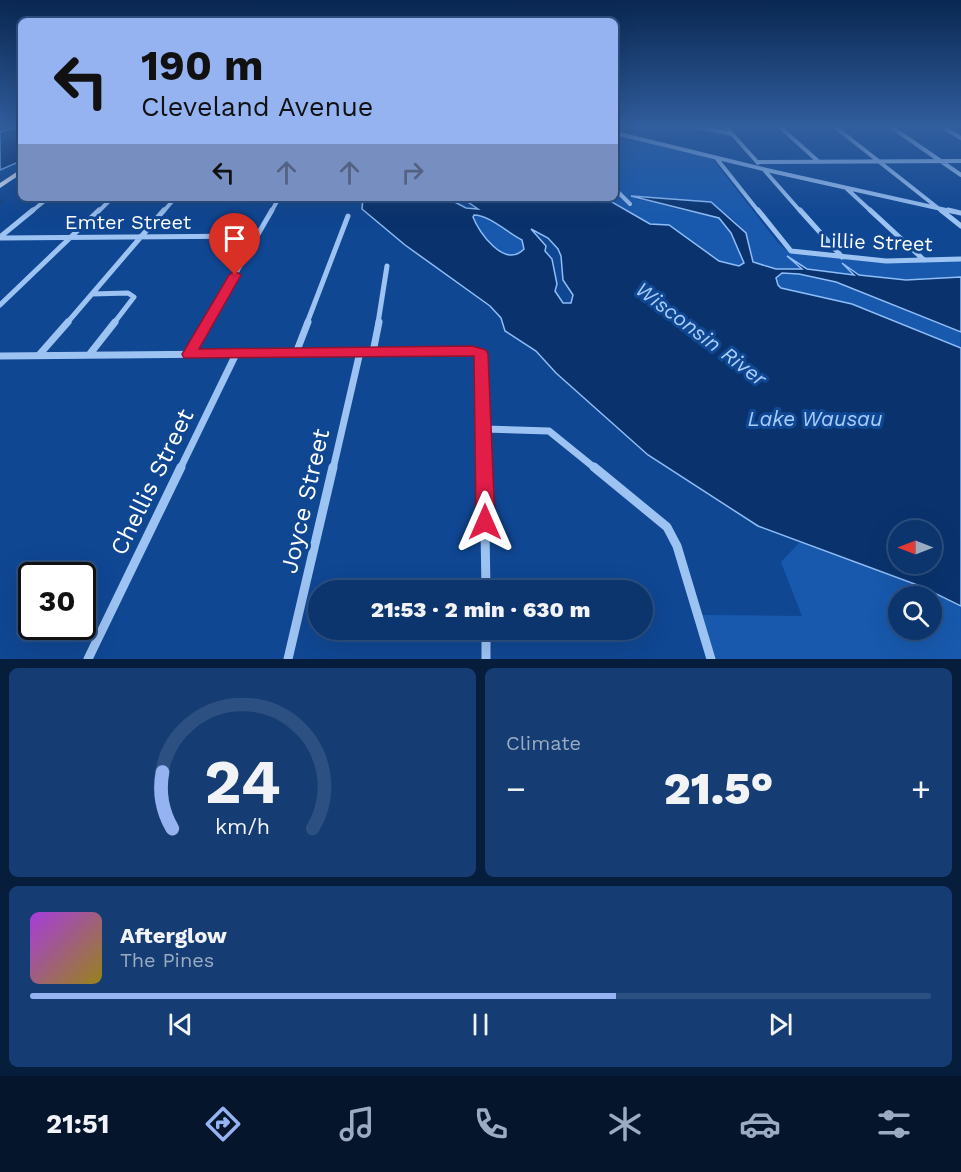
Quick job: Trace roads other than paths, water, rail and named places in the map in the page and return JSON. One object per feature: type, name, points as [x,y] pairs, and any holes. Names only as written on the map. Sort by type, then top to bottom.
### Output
[{"type":"main road","points":[[1,185],[18,175]]},
{"type":"street","points":[[712,157],[961,213]]},
{"type":"street","points":[[752,157],[843,257]]},
{"type":"street","points":[[813,157],[819,162]]},
{"type":"street","points":[[872,157],[961,226]]},
{"type":"street","points":[[934,157],[961,175]]},
{"type":"street","name":"Lillie Street","points":[[717,158],[791,251],[886,261],[961,259]]},
{"type":"street","points":[[757,162],[961,162]]},
{"type":"street","points":[[845,188],[924,260]]},
{"type":"street","points":[[618,192],[630,204]]},
{"type":"street","points":[[0,237],[44,201]]},
{"type":"street","points":[[0,305],[109,201]]},
{"type":"street","points":[[39,356],[172,201]]},
{"type":"street","points":[[189,354],[277,201]]},
{"type":"street","points":[[296,353],[348,216]]},
{"type":"street","name":"Emter Street","points":[[0,237],[257,236]]},
{"type":"street","points":[[373,352],[387,266]]},
{"type":"street","points":[[89,355],[134,297],[128,293],[92,294]]},
{"type":"street","points":[[0,356],[472,351],[481,354],[486,580]]},
{"type":"street","name":"Joyce Street","points":[[288,659],[360,352]]},
{"type":"street","name":"Chellis Street","points":[[88,659],[236,354]]},
{"type":"street","points":[[484,429],[549,431],[672,533],[711,659]]},
{"type":"street","points":[[486,640],[486,659]]},
{"type":"water","points":[[0,157],[18,157],[18,162],[0,170]]},
{"type":"water","name":"Lake Wausau","points":[[631,196],[711,202],[746,233],[753,262],[776,269],[802,269],[787,256],[807,269],[854,275],[842,263],[859,275],[906,280],[961,277],[961,332],[836,282],[799,274],[782,273],[776,278],[781,288],[852,304],[961,348],[961,606],[942,597],[942,586],[920,586],[758,526],[648,455],[556,373],[536,351],[505,331],[501,318],[490,306],[405,245],[362,209],[363,201],[453,201],[466,208],[478,209],[466,201],[610,201],[650,224],[669,225],[719,261],[739,266],[744,263],[731,233],[719,218]],"holes":[[[474,215],[480,216],[522,240],[524,249],[517,254],[509,255],[501,252],[481,232],[473,217]],[[531,229],[548,238],[561,256],[563,280],[573,295],[571,303],[563,303],[555,291],[557,284],[552,259],[545,251],[546,246]]]},
{"type":"water label","name":"Wisconsin River","points":[[701,334]]}]
